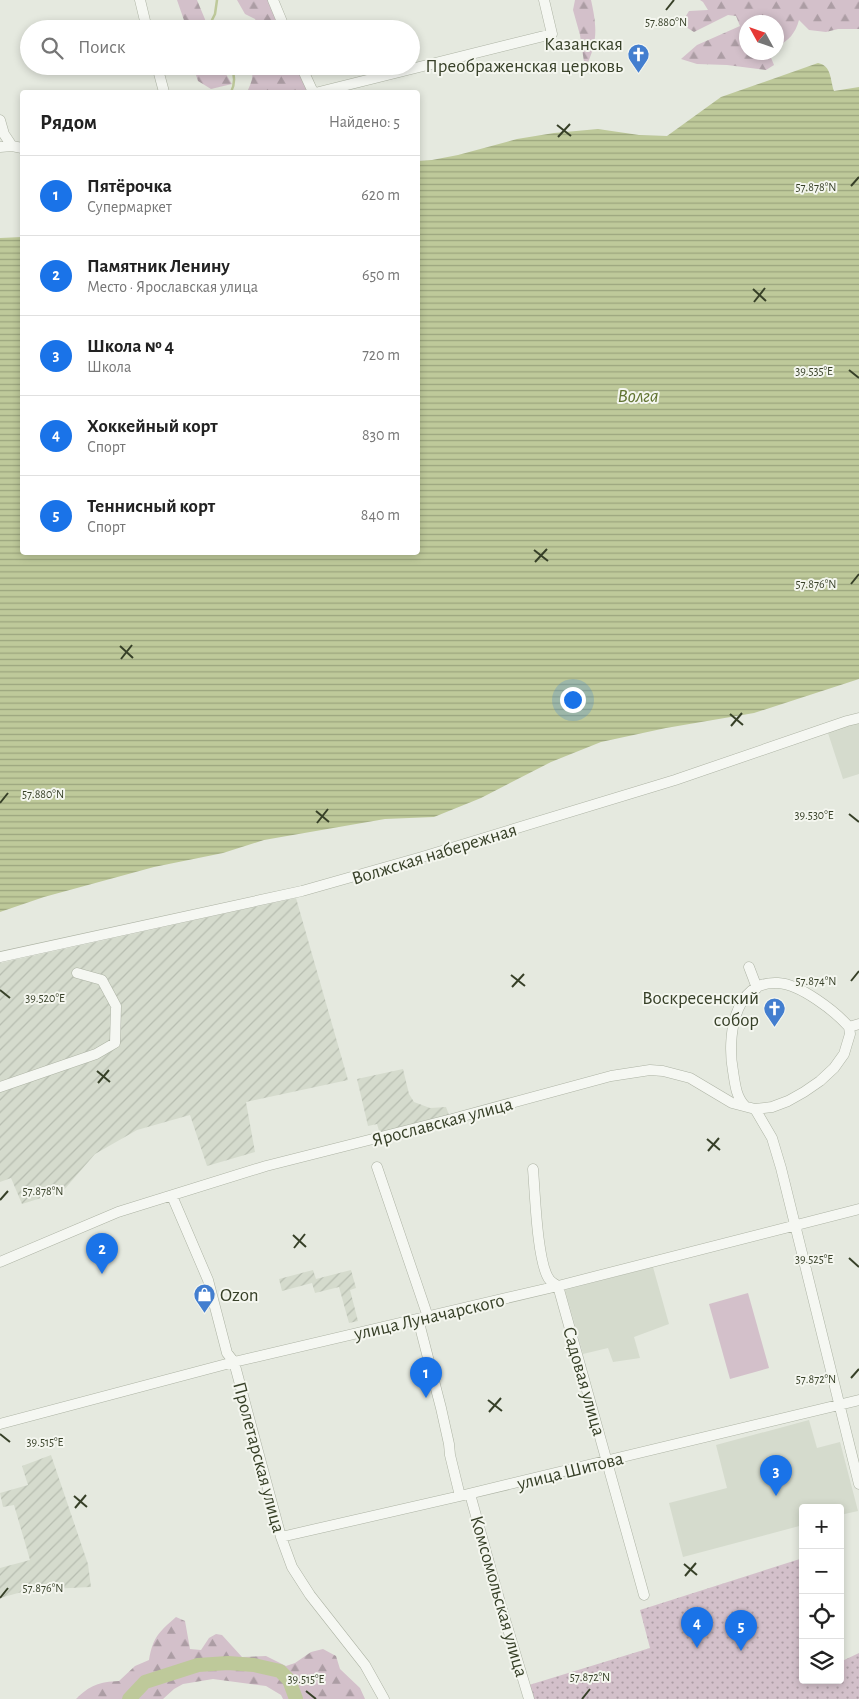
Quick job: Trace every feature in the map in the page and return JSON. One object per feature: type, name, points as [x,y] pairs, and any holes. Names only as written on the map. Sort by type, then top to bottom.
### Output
[{"type":"street","points":[[140,0],[145,20]]},
{"type":"street","points":[[274,0],[282,20]]},
{"type":"street","points":[[420,66],[552,34],[544,0]]},
{"type":"street","points":[[159,75],[163,90]]},
{"type":"street","points":[[306,75],[315,90]]},
{"type":"street","points":[[324,90],[385,75]]},
{"type":"street","points":[[1,126],[4,134],[17,147]]},
{"type":"street","points":[[0,147],[17,147]]},
{"type":"street","name":"Волжская набережная","points":[[0,957],[302,891],[422,857],[675,780],[859,718]]},
{"type":"street","points":[[749,967],[757,988]]},
{"type":"street","points":[[0,1087],[96,1054],[115,1043],[116,1006],[102,980],[76,973]]},
{"type":"street","points":[[750,1107],[772,1106],[788,1100],[820,1081],[834,1068],[844,1054],[854,1025],[806,994],[778,983],[757,988],[748,995],[735,1014],[730,1040],[730,1052],[738,1095],[750,1107],[772,1138],[781,1168],[859,1484]]},
{"type":"street","name":"Ярославская улица","points":[[0,1262],[118,1212],[266,1166],[632,1072],[663,1070],[677,1074],[703,1085],[732,1103],[750,1107]]},
{"type":"street","name":"Комсомольская улица","points":[[377,1167],[423,1318],[450,1444],[450,1455],[501,1606],[529,1699]]},
{"type":"street","name":"Садовая улица","points":[[533,1169],[540,1246],[544,1264],[549,1280],[558,1286],[644,1595]]},
{"type":"street","name":"Пролетарская улица","points":[[172,1196],[208,1280],[227,1353],[234,1362],[281,1537],[292,1567],[310,1596],[366,1665],[384,1699]]},
{"type":"street","name":"улица Луначарского","points":[[0,1424],[234,1362],[558,1286],[859,1209]]},
{"type":"street","name":"улица Шитова","points":[[281,1537],[465,1495],[859,1400]]},
{"type":"shaded area","points":[[859,722],[859,774],[843,779],[828,733]]},
{"type":"shaded area","points":[[296,898],[348,1080],[246,1102],[255,1152],[207,1166],[190,1115],[137,1130],[95,1154],[63,1191],[22,1204],[11,1178],[0,1182],[0,963]]},
{"type":"shaded area","points":[[403,1069],[409,1094],[414,1102],[430,1108],[446,1107],[449,1115],[380,1134],[377,1124],[368,1126],[357,1079]]},
{"type":"shaded area","points":[[653,1267],[669,1324],[634,1337],[640,1358],[613,1362],[608,1348],[583,1354],[565,1290]]},
{"type":"shaded area","points":[[313,1270],[316,1279],[351,1270],[356,1288],[350,1290],[358,1321],[349,1323],[339,1287],[315,1293],[312,1283],[282,1291],[279,1279]]},
{"type":"shaded area","points":[[809,1420],[817,1448],[840,1442],[858,1511],[844,1514],[844,1504],[799,1504],[799,1526],[683,1557],[669,1503],[727,1488],[716,1445]]},
{"type":"shaded area","points":[[51,1455],[88,1564],[91,1587],[29,1590],[0,1598],[0,1568],[30,1560],[14,1505],[3,1507],[0,1493],[28,1485],[22,1466]]},
{"type":"green space","points":[[177,0],[197,0],[205,20],[184,20]]},
{"type":"green space","points":[[237,0],[271,0],[279,20],[255,20],[245,14]]},
{"type":"green space","points":[[575,0],[591,0],[594,18],[595,34],[593,49],[586,67],[573,10]]},
{"type":"green space","points":[[700,0],[859,0],[859,29],[838,29],[826,32],[809,30],[799,20],[796,29],[784,43],[784,15],[739,15],[739,24],[736,16],[728,15],[694,32],[681,24],[689,11],[708,10]]},
{"type":"green space","points":[[739,26],[739,60],[772,60],[774,65],[766,70],[727,65],[697,64],[681,59],[697,45]]},
{"type":"green space","points":[[196,75],[226,75],[232,84],[211,89],[198,81]]},
{"type":"green space","points":[[303,75],[310,90],[248,90],[252,76]]},
{"type":"green space","points":[[748,1293],[769,1368],[730,1379],[709,1304]]},
{"type":"green space","points":[[799,1559],[799,1684],[844,1684],[844,1660],[859,1653],[859,1699],[533,1699],[529,1685],[650,1648],[640,1610]]},
{"type":"green space","points":[[176,1617],[185,1621],[190,1649],[201,1650],[209,1638],[216,1634],[222,1635],[242,1657],[266,1656],[286,1666],[295,1663],[311,1652],[323,1649],[336,1656],[340,1669],[360,1688],[365,1699],[283,1699],[281,1695],[266,1686],[213,1679],[183,1684],[163,1699],[76,1699],[95,1685],[119,1681],[135,1666],[149,1660],[158,1635]]},
{"type":"water","name":"Волга","points":[[818,63],[828,70],[834,91],[859,87],[859,679],[754,713],[666,728],[601,742],[551,762],[481,798],[434,817],[385,819],[264,840],[223,853],[154,867],[44,897],[0,912],[0,238],[20,237],[20,555],[420,555],[420,161],[458,155],[517,139],[554,133],[598,129],[639,135],[667,136],[721,97]]},
{"type":"waterway","points":[[212,20],[217,0]]},
{"type":"waterway","points":[[232,90],[233,75]]},
{"type":"waterway","points":[[129,1699],[145,1682],[198,1665],[228,1663],[254,1665],[280,1671],[289,1680],[296,1699]]},
{"type":"place","name":"Казанская Преображенская церковь","points":[[639,73]]},
{"type":"place","name":"Воскресенский собор","points":[[775,1027]]},
{"type":"place","name":"Памятник Ленину","points":[[102,1274]]},
{"type":"place","name":"Ozon","points":[[204,1313]]},
{"type":"place","name":"Пятёрочка","points":[[426,1398]]},
{"type":"place","name":"Школа № 4","points":[[776,1496]]},
{"type":"place","name":"Хоккейный корт","points":[[697,1648]]},
{"type":"place","name":"Теннисный корт","points":[[741,1651]]}]
